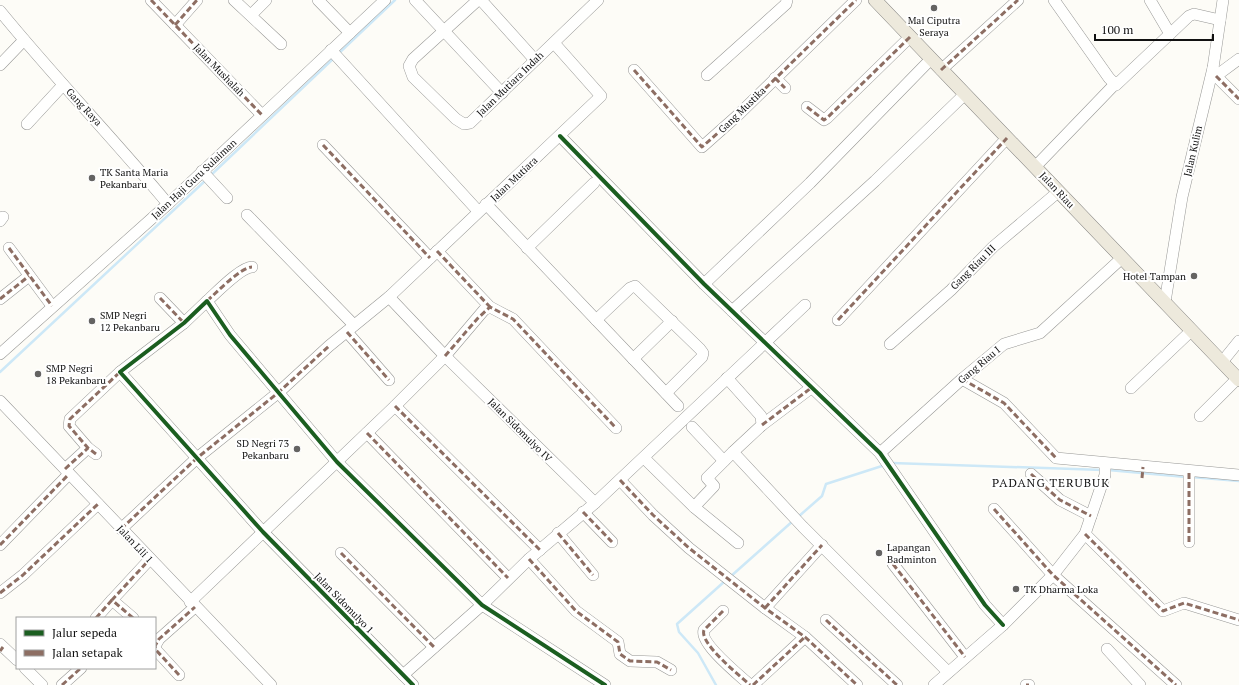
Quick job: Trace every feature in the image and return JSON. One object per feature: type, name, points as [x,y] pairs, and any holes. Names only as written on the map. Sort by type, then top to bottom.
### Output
[{"type":"main road","name":"Jalan Riau","points":[[876,0],[941,70],[1238,379]]},
{"type":"street","name":"Jalan Mushalah","points":[[151,0],[262,115]]},
{"type":"street","points":[[175,25],[197,0]]},
{"type":"street","points":[[234,0],[281,44]]},
{"type":"street","points":[[251,15],[266,0]]},
{"type":"street","points":[[318,0],[350,33]]},
{"type":"street","name":"Jalan Haji Guru Sulaiman","points":[[0,354],[168,204],[384,0]]},
{"type":"street","points":[[414,0],[502,92]]},
{"type":"street","points":[[444,33],[480,0],[536,60]]},
{"type":"street","points":[[554,43],[598,0]]},
{"type":"street","points":[[707,75],[786,4],[787,0]]},
{"type":"street","name":"Gang Mustika","points":[[634,70],[701,147],[738,115],[856,0]]},
{"type":"street","points":[[941,70],[1018,0]]},
{"type":"street","points":[[1054,0],[1115,84]]},
{"type":"street","points":[[1150,0],[1170,34]]},
{"type":"street","name":"Jalan Kulim","points":[[1165,302],[1182,197],[1215,72],[1223,0]]},
{"type":"street","name":"Gang Raya","points":[[0,11],[63,85],[124,150],[168,204]]},
{"type":"street","points":[[1035,167],[1115,84],[1191,15],[1220,20]]},
{"type":"street","name":"Jalan Mutiara Indah","points":[[444,33],[413,59],[409,66],[414,77],[456,120],[464,124],[470,123],[554,43]]},
{"type":"street","points":[[807,107],[820,118],[824,120],[828,118],[910,37]]},
{"type":"street","points":[[0,65],[24,40]]},
{"type":"street","name":"Jalan Mutiara","points":[[121,529],[197,458],[279,392],[350,329],[389,297],[601,96],[554,43]]},
{"type":"street","points":[[331,50],[346,68],[482,208],[527,248],[678,406]]},
{"type":"street","points":[[704,284],[810,183],[931,59]]},
{"type":"street","points":[[1239,59],[1215,72],[1239,99]]},
{"type":"street","points":[[775,78],[785,88]]},
{"type":"street","points":[[27,124],[63,85]]},
{"type":"street","points":[[732,311],[875,181],[965,94]]},
{"type":"street","points":[[560,136],[704,284],[883,456],[985,605],[1002,625]]},
{"type":"street","points":[[838,320],[1007,138]]},
{"type":"street","points":[[323,145],[433,255],[490,307],[513,319],[616,428]]},
{"type":"street","points":[[202,171],[227,198]]},
{"type":"street","points":[[527,248],[594,183]]},
{"type":"street","name":"Gang Riau III","points":[[890,344],[951,290],[992,247],[1058,192]]},
{"type":"street","points":[[246,215],[350,329],[389,380]]},
{"type":"street","points":[[9,248],[52,306]]},
{"type":"street","name":"Gang Riau I","points":[[883,456],[962,379],[1004,344],[1040,333],[1122,258]]},
{"type":"street","points":[[0,545],[67,471],[92,451],[69,426],[70,419],[120,372],[184,323],[239,273],[248,267],[252,267]]},
{"type":"street","points":[[0,299],[29,276]]},
{"type":"street","points":[[596,320],[630,288],[635,286],[703,353],[702,358],[666,393]]},
{"type":"street","points":[[389,297],[445,356]]},
{"type":"street","points":[[160,298],[184,323]]},
{"type":"street","points":[[207,301],[230,335],[337,462],[482,605],[606,685]]},
{"type":"street","points":[[403,675],[482,605],[529,559],[583,512],[595,504],[805,305]]},
{"type":"street","points":[[157,638],[264,532],[395,406],[445,356],[478,318],[490,307]]},
{"type":"street","points":[[633,359],[672,321]]},
{"type":"street","points":[[1131,388],[1192,331]]},
{"type":"street","points":[[1222,362],[1239,341]]},
{"type":"street","name":"Jalan Sidomulyo IV","points":[[445,356],[595,504]]},
{"type":"street","name":"Jalan Sidomulyo 1","points":[[120,372],[264,532],[413,685]]},
{"type":"street","points":[[727,378],[762,416],[762,425]]},
{"type":"street","points":[[962,379],[1004,403],[1056,458],[1105,469],[1143,472],[1239,475]]},
{"type":"street","points":[[1200,416],[1238,379]]},
{"type":"street","points":[[694,507],[714,486],[707,478],[762,425],[811,388]]},
{"type":"street","name":"Jalan Lili 1","points":[[0,401],[271,685]]},
{"type":"street","points":[[395,406],[540,550]]},
{"type":"street","points":[[692,427],[724,461]]},
{"type":"street","points":[[367,432],[508,578]]},
{"type":"street","points":[[733,452],[802,527],[822,545],[943,680],[1053,575],[1085,534],[1105,469]]},
{"type":"street","points":[[644,458],[694,507],[738,543]]},
{"type":"street","points":[[1031,474],[1060,500],[1091,516]]},
{"type":"street","points":[[1189,474],[1189,542]]},
{"type":"street","points":[[620,480],[666,528],[765,608],[805,637],[857,685]]},
{"type":"street","points":[[0,593],[23,575],[98,504]]},
{"type":"street","points":[[994,509],[1053,575],[1176,685]]},
{"type":"street","points":[[583,512],[612,542]]},
{"type":"street","points":[[558,534],[593,575]]},
{"type":"street","points":[[1085,534],[1163,611],[1184,603],[1239,620]]},
{"type":"street","points":[[765,608],[822,545]]},
{"type":"street","points":[[341,553],[434,647]]},
{"type":"street","points":[[97,617],[150,559]]},
{"type":"street","points":[[529,559],[576,611],[604,630],[618,642],[618,650],[623,657],[630,660],[657,662],[671,670]]},
{"type":"street","points":[[893,564],[966,657]]},
{"type":"street","points":[[112,600],[132,617]]},
{"type":"street","points":[[724,611],[703,631],[704,638],[711,648],[750,685]]},
{"type":"street","points":[[826,620],[897,685]]},
{"type":"street","points":[[753,685],[805,637]]},
{"type":"street","points":[[1,647],[16,659]]},
{"type":"street","points":[[1107,649],[1140,685]]},
{"type":"street","points":[[156,650],[178,675]]},
{"type":"street","points":[[26,669],[42,685]]},
{"type":"street","points":[[62,685],[80,669]]},
{"type":"waterway","points":[[338,54],[395,0]]},
{"type":"waterway","points":[[211,175],[335,57]]},
{"type":"waterway","points":[[0,372],[206,180]]},
{"type":"waterway","points":[[892,463],[1103,470]]},
{"type":"waterway","points":[[798,517],[822,496],[826,484],[885,465]]},
{"type":"waterway","points":[[1108,470],[1186,477]]},
{"type":"waterway","points":[[1191,477],[1239,481]]},
{"type":"waterway","points":[[730,577],[794,520]]},
{"type":"waterway","points":[[716,685],[698,653],[679,632],[677,624],[725,581]]},
{"type":"marked path","points":[[151,0],[262,115]]},
{"type":"marked path","points":[[175,25],[197,0]]},
{"type":"marked path","points":[[634,70],[702,147],[738,115],[856,0]]},
{"type":"marked path","points":[[941,70],[1018,0]]},
{"type":"marked path","points":[[807,107],[824,120],[827,118],[910,37]]},
{"type":"marked path","points":[[1216,76],[1239,99]]},
{"type":"marked path","points":[[775,78],[785,88]]},
{"type":"marked path","points":[[838,320],[1007,138]]},
{"type":"marked path","points":[[323,145],[430,258]]},
{"type":"marked path","points":[[9,248],[52,306]]},
{"type":"marked path","points":[[437,251],[490,307]]},
{"type":"marked path","points":[[207,301],[235,276],[247,268],[252,267]]},
{"type":"marked path","points":[[0,299],[29,276]]},
{"type":"marked path","points":[[160,298],[184,323]]},
{"type":"marked path","points":[[445,356],[478,318],[490,307],[513,319],[616,428]]},
{"type":"marked path","points":[[347,332],[389,380]]},
{"type":"marked path","points":[[121,529],[197,458],[279,392],[329,346]]},
{"type":"marked path","points":[[96,454],[88,448],[69,426],[70,419],[120,372]]},
{"type":"marked path","points":[[962,379],[1004,403],[1056,458]]},
{"type":"marked path","points":[[762,425],[811,388]]},
{"type":"marked path","points":[[395,406],[540,550]]},
{"type":"marked path","points":[[367,433],[508,578]]},
{"type":"marked path","points":[[65,469],[88,448]]},
{"type":"marked path","points":[[1142,478],[1143,467]]},
{"type":"marked path","points":[[1189,471],[1189,542]]},
{"type":"marked path","points":[[0,545],[69,474]]},
{"type":"marked path","points":[[1031,474],[1060,500],[1091,516]]},
{"type":"marked path","points":[[620,480],[653,515],[689,548],[765,608],[805,637],[857,685]]},
{"type":"marked path","points":[[0,593],[23,575],[98,504]]},
{"type":"marked path","points":[[994,509],[1053,575],[1176,685]]},
{"type":"marked path","points":[[583,512],[612,542]]},
{"type":"marked path","points":[[558,533],[593,575]]},
{"type":"marked path","points":[[1085,534],[1163,611],[1184,603],[1239,620]]},
{"type":"marked path","points":[[765,608],[822,545]]},
{"type":"marked path","points":[[341,553],[434,647]]},
{"type":"marked path","points":[[132,617],[112,600],[150,559]]},
{"type":"marked path","points":[[529,559],[576,611],[618,642],[620,654],[630,661],[657,662],[671,670]]},
{"type":"marked path","points":[[893,564],[965,657]]},
{"type":"marked path","points":[[97,617],[112,600]]},
{"type":"marked path","points":[[156,644],[159,639],[195,607]]},
{"type":"marked path","points":[[723,611],[704,630],[704,636],[721,659],[750,685]]},
{"type":"marked path","points":[[826,620],[897,685]]},
{"type":"marked path","points":[[753,685],[805,637]]},
{"type":"marked path","points":[[0,651],[3,647]]},
{"type":"marked path","points":[[156,650],[179,675]]},
{"type":"marked path","points":[[62,685],[80,669]]},
{"type":"cycle path","points":[[560,136],[704,284],[880,453],[985,605],[1003,625]]},
{"type":"cycle path","points":[[413,685],[263,532],[120,372],[184,323],[207,301],[230,335],[337,462],[482,605],[605,685]]},
{"type":"place","name":"Mal Ciputra Seraya","points":[[934,8]]},
{"type":"place","name":"TK Santa Maria Pekanbaru","points":[[92,178]]},
{"type":"place","name":"Hotel Tampan","points":[[1194,276]]},
{"type":"place","name":"SMP Negri 12 Pekanbaru","points":[[92,321]]},
{"type":"place","name":"SMP Negri 18 Pekanbaru","points":[[38,374]]},
{"type":"place","name":"SD Negri 73 Pekanbaru","points":[[297,449]]},
{"type":"place","name":"Lapangan Badminton","points":[[879,553]]},
{"type":"place","name":"TK Dharma Loka","points":[[1016,589]]},
{"type":"district","name":"PADANG TERUBUK","points":[[1051,482]]}]
